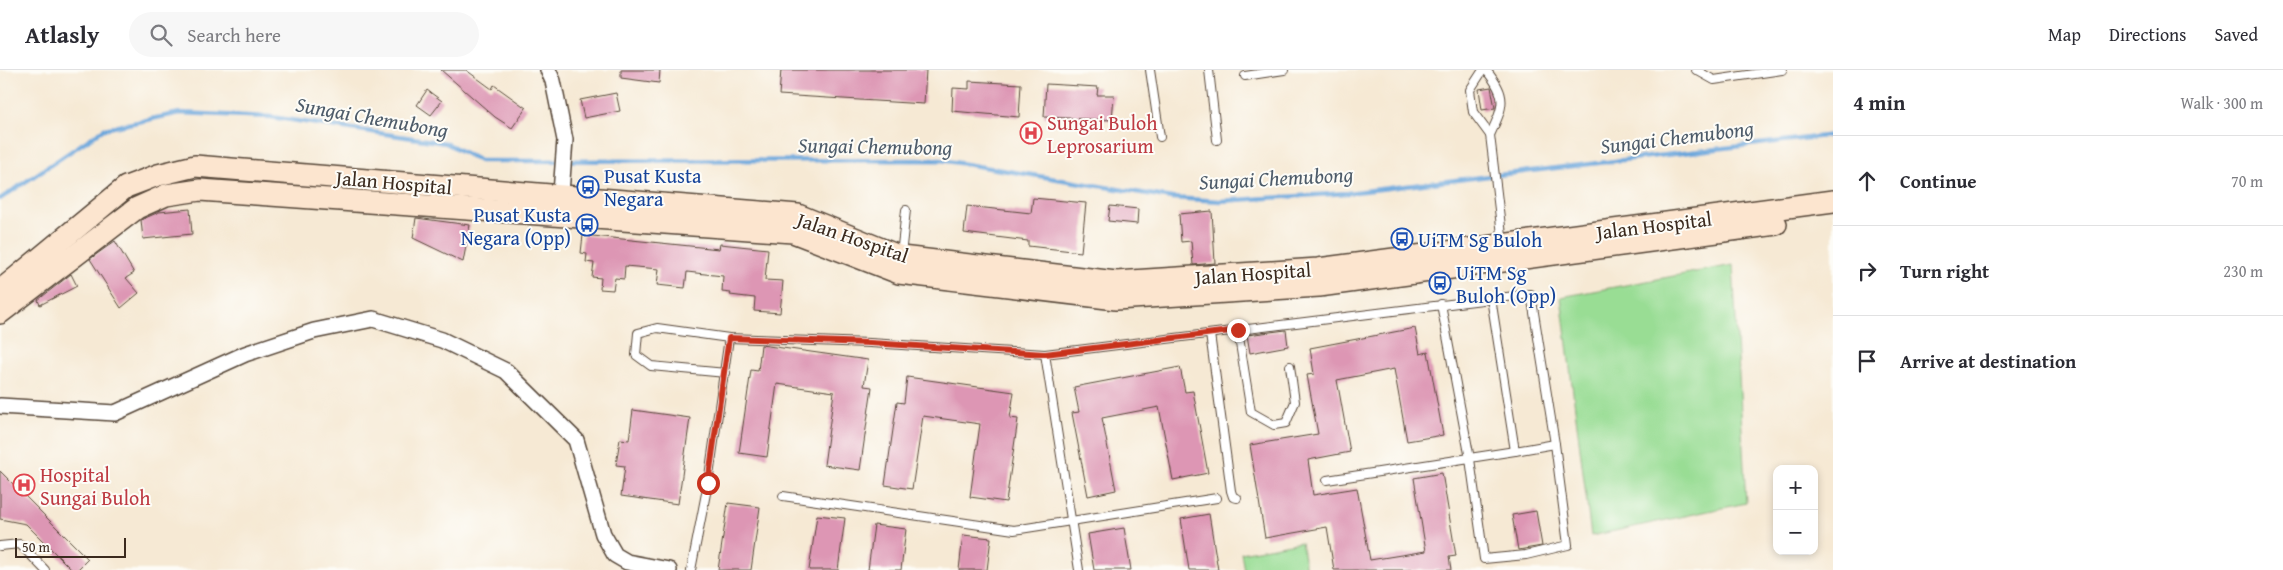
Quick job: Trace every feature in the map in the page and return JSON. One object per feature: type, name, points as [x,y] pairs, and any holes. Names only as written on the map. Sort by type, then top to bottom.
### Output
[{"type":"main road","name":"Jalan Hospital","points":[[0,291],[126,187],[158,175],[194,166],[561,197],[793,232],[900,265],[1116,299],[1319,286],[1504,243],[1833,201]]},
{"type":"main road","name":"Jalan Hospital","points":[[0,313],[137,208],[166,196],[200,190],[561,197]]},
{"type":"main road","name":"Jalan Hospital","points":[[1504,243],[1833,216]]},
{"type":"street","points":[[548,70],[553,81],[565,140],[561,197]]},
{"type":"street","points":[[0,406],[115,413],[245,354],[314,331],[373,319],[442,340],[506,371],[576,440],[604,534],[615,555],[627,562],[669,570]]},
{"type":"lane","points":[[1150,70],[1160,137]]},
{"type":"lane","points":[[1209,70],[1217,140]]},
{"type":"lane","points":[[1245,76],[1282,70]]},
{"type":"lane","points":[[1490,135],[1502,109],[1499,86],[1484,70],[1470,90],[1473,112],[1490,135],[1504,243]]},
{"type":"lane","points":[[1696,70],[1714,80],[1782,70]]},
{"type":"lane","points":[[900,265],[906,210]]},
{"type":"lane","points":[[726,373],[651,366],[636,355],[638,333],[657,328],[729,338],[870,343],[1045,354],[1441,304],[1532,294],[1555,444],[1568,546],[1526,555],[1484,559],[1470,459],[1441,304]]},
{"type":"lane","points":[[1491,298],[1514,451]]},
{"type":"lane","points":[[1238,330],[1251,412],[1274,425],[1286,423],[1296,402],[1290,366]]},
{"type":"lane","points":[[1210,334],[1230,491],[1233,497],[1237,498]]},
{"type":"lane","points":[[691,570],[708,483],[726,373],[729,338]]},
{"type":"lane","points":[[1045,354],[1079,570]]},
{"type":"lane","points":[[1327,480],[1470,459],[1555,444]]},
{"type":"lane","points":[[783,496],[1014,530],[1216,498]]},
{"type":"lane","points":[[0,546],[20,544],[45,570]]},
{"type":"green space","points":[[1733,265],[1746,503],[1591,536],[1561,297]]},
{"type":"green space","points":[[1301,542],[1306,570],[1244,570],[1241,553]]},
{"type":"building","points":[[441,70],[466,70],[492,89],[494,85],[526,108],[512,128],[495,117]]},
{"type":"building","points":[[621,70],[660,70],[659,83],[621,78]]},
{"type":"building","points":[[781,70],[926,70],[924,104],[779,95]]},
{"type":"building","points":[[969,81],[1021,84],[1019,117],[952,111],[953,88],[969,89]]},
{"type":"building","points":[[1046,84],[1098,87],[1097,95],[1114,95],[1112,120],[1044,117]]},
{"type":"building","points":[[1491,87],[1495,108],[1482,110],[1479,89]]},
{"type":"building","points":[[427,90],[442,101],[431,115],[417,105]]},
{"type":"building","points":[[616,93],[620,111],[584,118],[580,100]]},
{"type":"building","points":[[1033,198],[1086,203],[1081,252],[1028,246],[1028,241],[964,233],[967,206],[1031,213]]},
{"type":"building","points":[[1110,206],[1138,209],[1137,224],[1108,221]]},
{"type":"building","points":[[190,209],[192,234],[143,239],[141,220],[159,212]]},
{"type":"building","points":[[1212,211],[1215,263],[1193,265],[1191,241],[1181,242],[1179,214]]},
{"type":"building","points":[[416,218],[470,225],[463,262],[413,238]]},
{"type":"building","points":[[583,235],[719,249],[720,244],[768,249],[765,280],[783,281],[780,313],[754,311],[755,298],[730,295],[731,293],[722,292],[723,276],[687,272],[685,288],[657,285],[659,269],[625,266],[624,279],[615,278],[613,290],[600,289],[601,278],[592,277],[594,263],[586,262],[587,254],[581,253]]},
{"type":"building","points":[[115,241],[134,273],[126,278],[139,293],[121,308],[90,259]]},
{"type":"building","points":[[71,274],[77,286],[40,305],[38,300]]},
{"type":"building","points":[[1415,328],[1420,354],[1428,352],[1443,435],[1407,441],[1394,369],[1337,380],[1350,452],[1308,460],[1313,495],[1357,488],[1370,560],[1426,551],[1414,478],[1442,473],[1456,556],[1449,557],[1451,570],[1334,570],[1327,527],[1265,538],[1250,445],[1318,434],[1307,375],[1314,374],[1310,348]]},
{"type":"building","points":[[1286,330],[1288,346],[1250,353],[1247,335]]},
{"type":"building","points":[[761,345],[868,360],[864,386],[872,387],[860,470],[824,465],[834,392],[777,384],[767,457],[739,453],[751,370],[758,371]]},
{"type":"building","points":[[1180,367],[1185,392],[1193,391],[1208,473],[1173,480],[1159,407],[1102,418],[1116,490],[1088,496],[1072,413],[1079,412],[1074,387]]},
{"type":"building","points":[[907,377],[1014,392],[1010,418],[1018,419],[1006,502],[970,497],[980,424],[923,416],[912,489],[885,485],[897,402],[904,403]]},
{"type":"building","points":[[633,410],[690,418],[678,504],[621,496],[625,466],[616,465],[620,439],[629,440]]},
{"type":"building","points":[[0,471],[88,559],[77,570],[72,570],[26,524],[0,519]]},
{"type":"building","points":[[728,503],[760,507],[751,570],[718,570]]},
{"type":"building","points":[[1536,511],[1542,546],[1518,550],[1512,515]]},
{"type":"building","points":[[1209,514],[1218,570],[1189,570],[1181,519]]},
{"type":"building","points":[[817,515],[845,518],[838,570],[809,570]]},
{"type":"building","points":[[874,525],[906,529],[901,570],[868,570]]},
{"type":"building","points":[[1124,528],[1131,570],[1094,570],[1088,534]]},
{"type":"building","points":[[963,535],[991,538],[987,570],[959,570]]},
{"type":"waterway","name":"Sungai Chemubong","points":[[0,199],[104,129],[180,113],[271,117],[446,143],[480,161],[941,160],[1172,198],[1220,201],[1347,193],[1833,135]]},
{"type":"place","name":"Sungai Buloh Leprosarium","points":[[1031,133]]},
{"type":"place","name":"Pusat Kusta Negara","points":[[588,187]]},
{"type":"place","name":"Pusat Kusta Negara (Opp)","points":[[587,225]]},
{"type":"place","name":"UiTM Sg Buloh","points":[[1402,239]]},
{"type":"place","name":"UiTM Sg Buloh (Opp)","points":[[1440,283]]},
{"type":"place","name":"Hospital Sungai Buloh","points":[[24,485]]},
{"type":"route","points":[[708,483],[726,373],[729,338],[870,343],[1045,354],[1238,330]]}]
